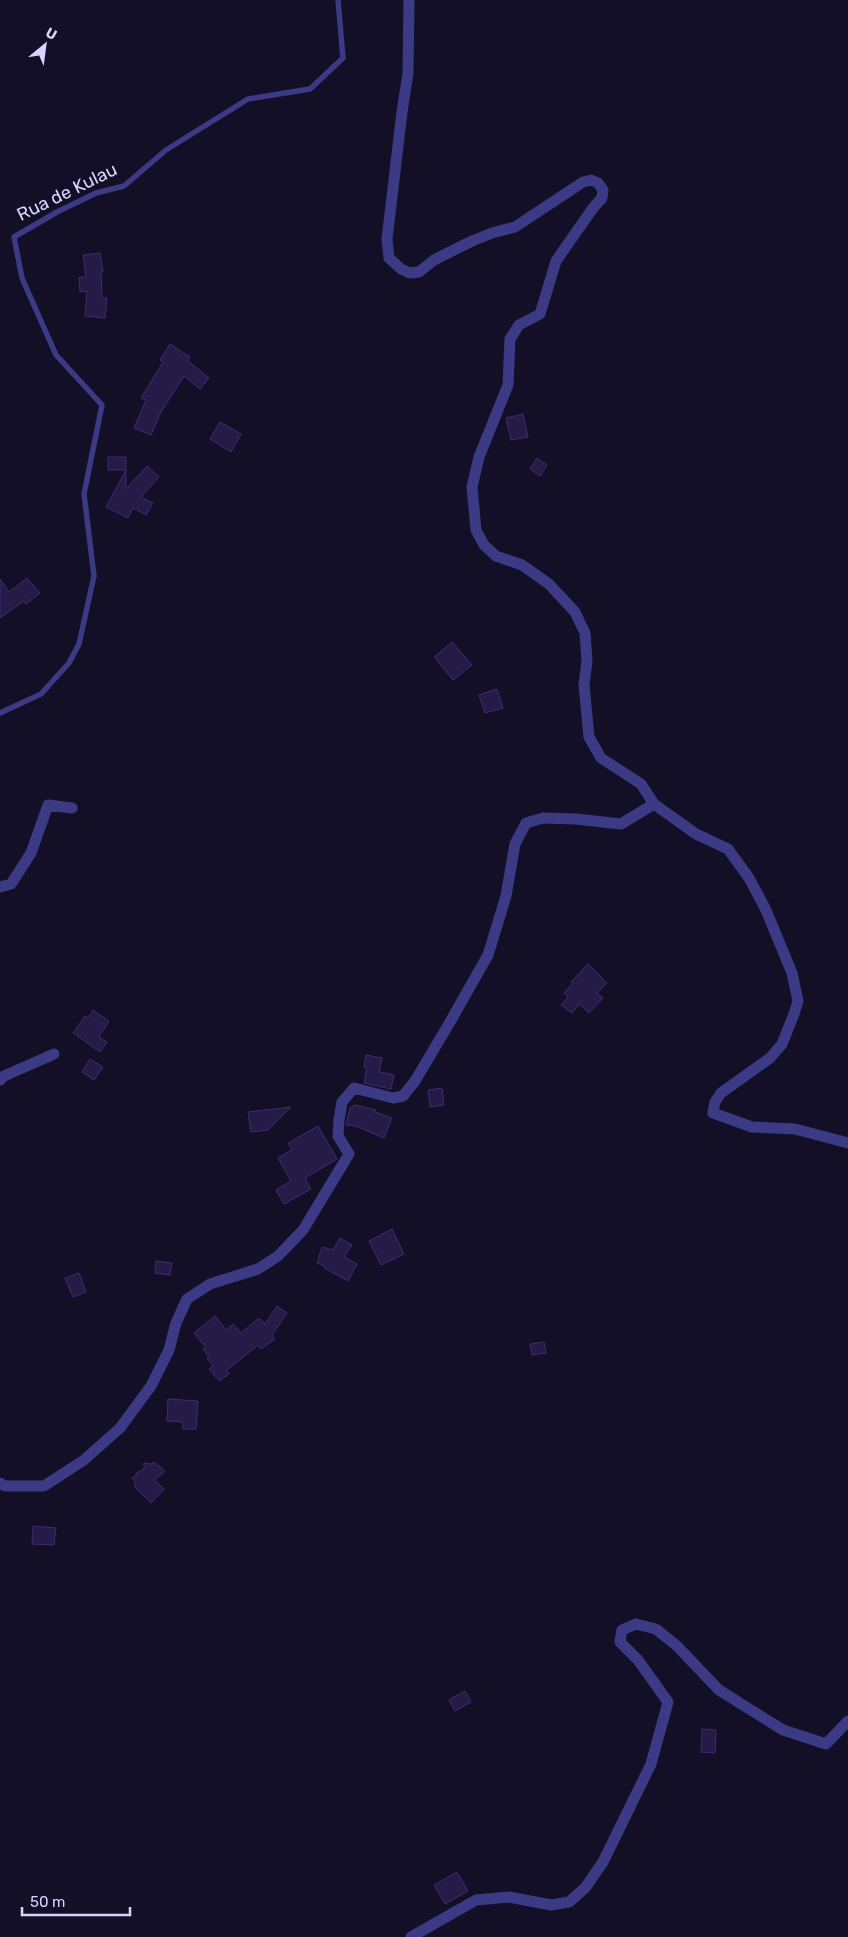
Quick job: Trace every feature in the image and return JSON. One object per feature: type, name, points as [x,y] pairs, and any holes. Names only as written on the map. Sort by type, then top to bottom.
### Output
[{"type":"street","points":[[410,0],[408,73],[387,239],[390,258],[401,269],[410,273],[419,272],[434,260],[472,241],[492,232],[515,227],[583,182],[591,180],[598,183],[603,190],[602,198],[556,261],[540,314],[519,325],[510,339],[508,385],[479,457],[472,487],[476,530],[484,545],[496,556],[522,565],[549,584],[576,612],[585,633],[587,661],[584,685],[589,737],[601,758],[641,784],[654,804],[696,834],[728,849],[749,878],[766,910],[792,972],[798,1001],[782,1044],[770,1058],[721,1093],[715,1102],[713,1113],[752,1127],[795,1129],[848,1143]]},
{"type":"street","points":[[0,1483],[5,1486],[44,1486],[84,1460],[120,1428],[151,1386],[169,1350],[176,1323],[187,1299],[210,1284],[258,1269],[278,1256],[303,1230],[349,1154],[338,1136],[342,1102],[354,1088],[393,1098],[403,1096],[415,1081],[488,955],[506,896],[515,844],[526,823],[543,818],[576,819],[622,824],[654,804]]},
{"type":"street","points":[[0,887],[11,884],[31,854],[48,805],[72,808]]},
{"type":"street","points":[[0,1080],[4,1076],[54,1054]]},
{"type":"street","points":[[411,1937],[476,1900],[509,1896],[551,1905],[569,1902],[586,1888],[603,1862],[651,1764],[668,1702],[638,1660],[620,1642],[622,1630],[636,1624],[656,1629],[677,1646],[719,1690],[783,1730],[826,1744],[848,1721]]},
{"type":"lane","name":"Rua de Kulau","points":[[0,713],[41,694],[69,663],[79,644],[94,576],[84,494],[102,405],[56,355],[22,278],[14,237],[57,212],[96,193],[124,186],[166,150],[248,99],[310,89],[343,58],[338,0]]},
{"type":"building","points":[[100,253],[103,272],[101,272],[102,298],[107,298],[105,318],[85,316],[87,291],[80,292],[79,277],[86,277],[83,255]]},
{"type":"building","points":[[170,344],[190,357],[188,361],[209,378],[200,389],[184,376],[161,412],[151,435],[134,428],[146,400],[141,398],[163,362],[160,360]]},
{"type":"building","points":[[523,414],[528,437],[511,440],[506,418]]},
{"type":"building","points":[[220,422],[241,434],[231,452],[210,439]]},
{"type":"building","points":[[108,457],[126,457],[126,470],[108,470]]},
{"type":"building","points":[[537,458],[547,465],[540,476],[530,469]]},
{"type":"building","points":[[147,466],[159,477],[141,497],[153,503],[146,515],[133,508],[128,518],[106,507],[126,470],[126,489]]},
{"type":"building","points":[[27,578],[40,593],[26,604],[24,601],[0,618],[0,579],[9,592]]},
{"type":"building","points":[[452,642],[472,665],[453,680],[434,657]]},
{"type":"building","points":[[497,689],[503,708],[485,713],[479,695]]},
{"type":"building","points":[[588,964],[607,983],[597,993],[603,998],[589,1013],[579,1004],[572,1013],[561,1005],[568,997],[564,993],[573,983],[571,982]]},
{"type":"building","points":[[93,1010],[109,1021],[99,1037],[107,1042],[100,1052],[73,1033],[85,1016],[88,1018]]},
{"type":"building","points":[[366,1055],[382,1058],[379,1072],[394,1075],[391,1089],[364,1083],[367,1068],[364,1067]]},
{"type":"building","points":[[90,1059],[103,1067],[94,1080],[82,1072]]},
{"type":"building","points":[[442,1088],[444,1105],[430,1107],[428,1090]]},
{"type":"building","points":[[355,1105],[376,1110],[375,1112],[392,1118],[384,1138],[356,1126],[346,1125],[350,1108]]},
{"type":"building","points":[[291,1107],[268,1130],[251,1132],[248,1112]]},
{"type":"building","points":[[318,1126],[337,1159],[305,1178],[311,1189],[284,1204],[276,1190],[291,1181],[278,1158],[292,1150],[288,1143]]},
{"type":"building","points":[[392,1229],[404,1254],[381,1265],[369,1241]]},
{"type":"building","points":[[340,1238],[352,1245],[344,1257],[357,1264],[348,1281],[317,1263],[322,1247],[333,1250]]},
{"type":"building","points":[[156,1261],[172,1263],[170,1275],[155,1273]]},
{"type":"building","points":[[79,1273],[86,1292],[73,1297],[65,1278]]},
{"type":"building","points":[[277,1306],[287,1313],[272,1335],[275,1339],[261,1349],[258,1345],[226,1371],[229,1374],[219,1381],[209,1369],[213,1366],[203,1349],[206,1347],[194,1333],[215,1316],[226,1330],[233,1324],[241,1333],[259,1318],[265,1324]]},
{"type":"building","points":[[544,1342],[546,1353],[532,1355],[530,1344]]},
{"type":"building","points":[[168,1399],[198,1401],[196,1429],[183,1429],[183,1422],[167,1421]]},
{"type":"building","points":[[154,1462],[165,1471],[155,1480],[164,1489],[151,1503],[134,1486],[136,1484],[132,1478],[136,1476],[136,1473],[144,1469],[144,1463],[152,1464]]},
{"type":"building","points":[[33,1526],[56,1528],[54,1545],[32,1544]]},
{"type":"building","points":[[465,1691],[471,1702],[455,1711],[449,1700]]},
{"type":"building","points":[[702,1729],[716,1730],[715,1753],[701,1752]]},
{"type":"building","points":[[457,1872],[468,1891],[445,1904],[434,1885]]}]
